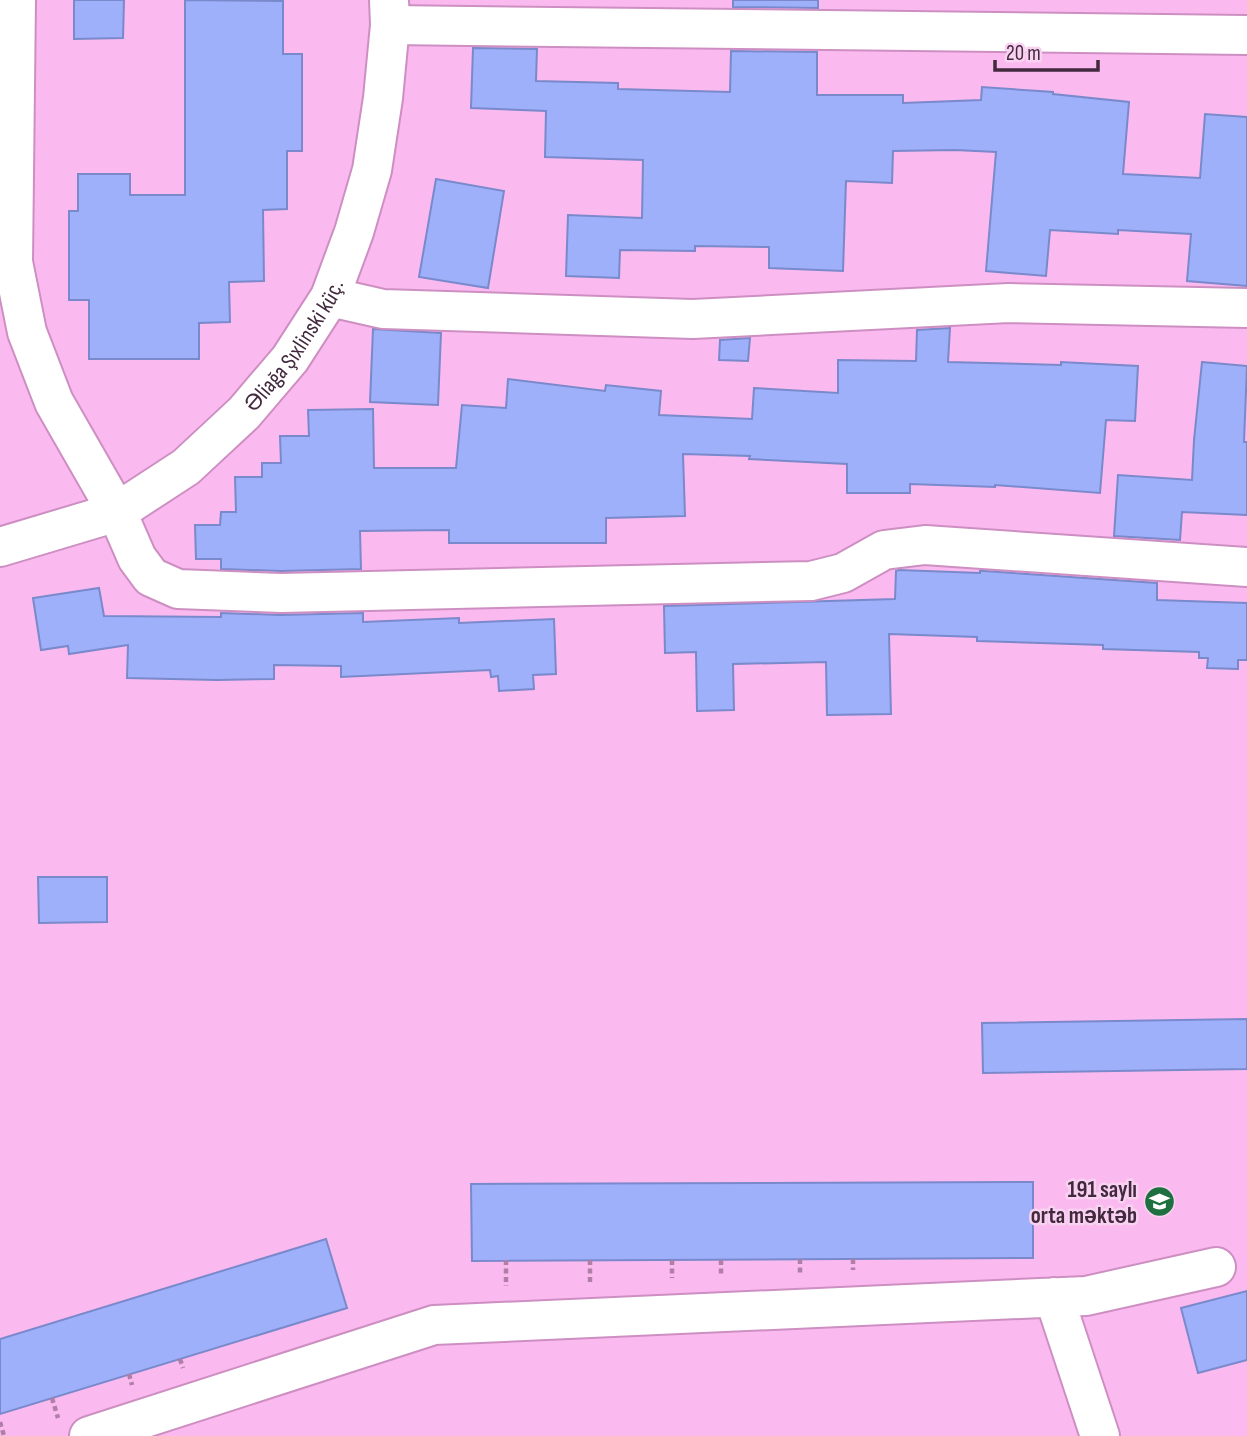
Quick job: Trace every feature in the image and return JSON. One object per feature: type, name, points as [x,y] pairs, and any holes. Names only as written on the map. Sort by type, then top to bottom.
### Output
[{"type":"street","points":[[16,0],[7,264],[27,332],[54,402],[117,512],[137,558],[151,577],[178,589],[281,593],[811,581],[844,573],[884,550],[925,544],[1247,567]]},
{"type":"street","points":[[390,13],[1247,35]]},
{"type":"street","name":"Əliağa Şıxlinski küç.","points":[[0,547],[117,512],[186,467],[244,413],[290,359],[330,297],[354,232],[372,170],[383,98],[390,13]]},
{"type":"street","points":[[330,297],[383,309],[693,319],[1009,303],[1247,308]]},
{"type":"street","points":[[89,1436],[434,1325],[1086,1296],[1216,1267]]},
{"type":"street","points":[[1054,1297],[1100,1436]]},
{"type":"path","points":[[0,1422],[4,1436]]},
{"type":"building","points":[[74,0],[124,0],[123,38],[74,39]]},
{"type":"building","points":[[185,0],[283,1],[283,54],[302,54],[302,151],[287,151],[287,209],[263,210],[264,281],[229,282],[230,322],[199,323],[199,359],[89,359],[89,300],[69,300],[69,211],[78,211],[78,174],[130,174],[130,195],[185,195]]},
{"type":"building","points":[[733,0],[818,0],[818,8],[733,7]]},
{"type":"building","points":[[473,48],[537,49],[536,81],[618,83],[618,89],[730,92],[731,51],[817,52],[817,95],[903,95],[903,103],[981,100],[982,87],[1053,92],[1129,102],[1123,174],[1200,178],[1205,114],[1247,117],[1247,286],[1187,281],[1191,234],[1050,230],[1046,276],[986,271],[996,152],[955,150],[893,151],[892,183],[846,181],[843,271],[769,268],[769,247],[695,246],[695,251],[620,250],[619,278],[566,276],[568,215],[642,218],[643,160],[545,157],[546,111],[471,108]]},
{"type":"building","points":[[436,179],[504,191],[488,288],[419,277]]},
{"type":"building","points":[[950,328],[948,362],[1061,365],[1061,362],[1138,366],[1135,421],[1106,420],[1100,493],[995,485],[910,484],[910,493],[847,493],[847,464],[683,454],[685,516],[606,518],[606,543],[449,543],[449,530],[360,531],[361,569],[221,569],[221,559],[196,559],[195,525],[220,525],[221,512],[236,512],[235,477],[262,477],[262,463],[281,463],[280,436],[309,436],[308,410],[373,409],[374,468],[456,468],[462,405],[506,408],[508,379],[605,391],[606,385],[661,391],[659,415],[752,419],[754,388],[838,393],[838,360],[916,361],[917,330]]},
{"type":"building","points":[[373,329],[441,333],[438,405],[370,402]]},
{"type":"building","points":[[750,338],[748,361],[719,360],[720,340]]},
{"type":"building","points":[[1202,362],[1247,366],[1244,442],[1247,442],[1247,515],[1182,512],[1180,540],[1114,536],[1118,475],[1192,480]]},
{"type":"building","points":[[896,571],[984,571],[1157,583],[1157,600],[1247,603],[1247,660],[1238,660],[1238,669],[1207,668],[1208,658],[1199,658],[1199,652],[1103,649],[1103,645],[977,641],[977,637],[889,634],[891,714],[827,715],[826,662],[733,664],[734,710],[697,711],[696,652],[665,653],[664,606],[895,599]]},
{"type":"building","points":[[99,588],[104,616],[221,617],[221,613],[363,613],[363,622],[459,618],[459,623],[554,619],[556,674],[533,675],[534,689],[499,691],[498,676],[491,677],[490,670],[341,677],[341,666],[274,665],[274,679],[127,678],[128,645],[69,654],[68,646],[41,650],[33,598]]},
{"type":"building","points":[[38,877],[107,877],[107,922],[39,923]]},
{"type":"building","points":[[1247,1019],[1247,1069],[983,1073],[982,1023]]},
{"type":"building","points":[[1033,1182],[1033,1258],[472,1261],[471,1184]]},
{"type":"building","points":[[326,1239],[347,1308],[0,1414],[0,1339]]},
{"type":"building","points":[[1247,1291],[1247,1360],[1198,1373],[1181,1308]]},
{"type":"place","name":"191 saylı orta məktəb","points":[[1160,1202]]}]
